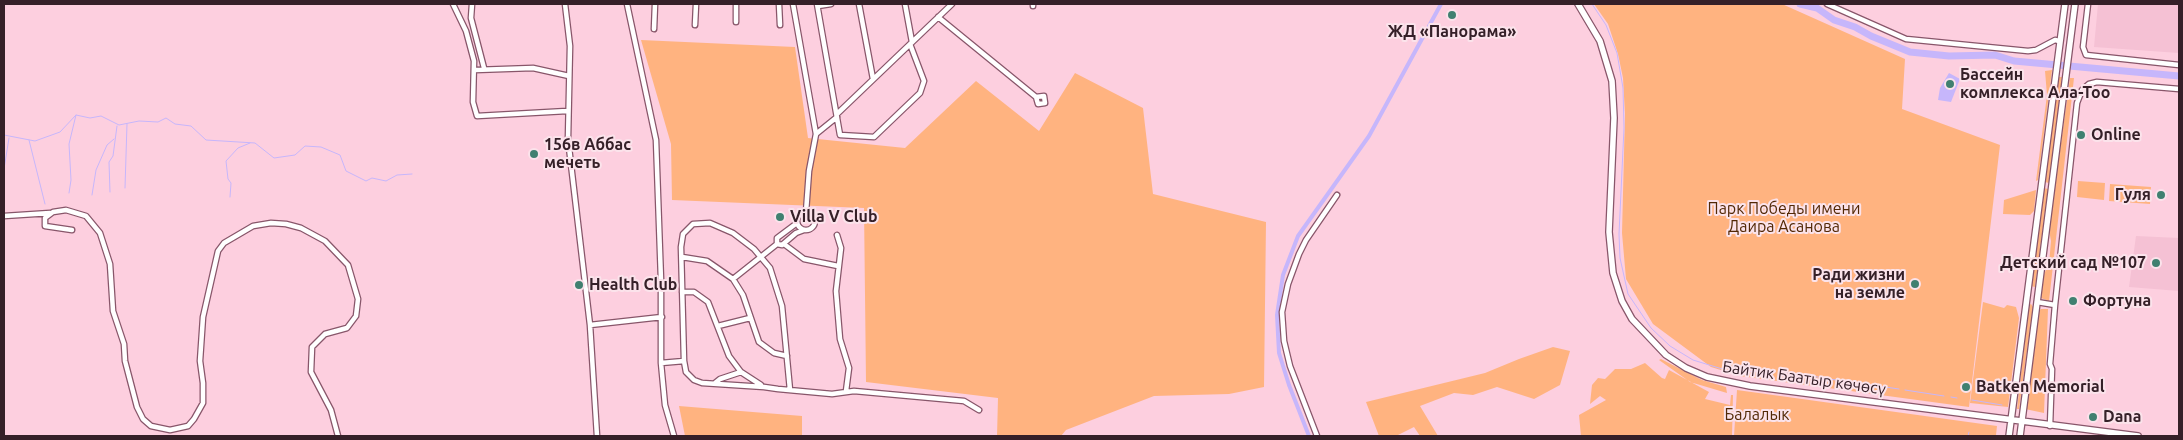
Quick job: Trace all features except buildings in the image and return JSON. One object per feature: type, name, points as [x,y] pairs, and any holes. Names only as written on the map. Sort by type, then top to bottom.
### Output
[{"type":"main road","name":"Байтик Баатыр көчөсү","points":[[1578,4],[1600,41],[1612,81],[1614,118],[1609,238],[1613,273],[1626,310],[1640,329],[1658,348],[1686,368],[1719,380],[2011,421],[2138,436]]},
{"type":"main road","points":[[2009,436],[2065,4]]},
{"type":"main road","points":[[2020,436],[2074,4]]},
{"type":"main road","points":[[2041,185],[2052,186]]},
{"type":"main road","points":[[2026,300],[2037,302]]},
{"type":"street","points":[[453,4],[466,30],[475,70],[472,80],[473,102],[477,116],[567,111]]},
{"type":"street","points":[[472,4],[471,18],[484,68]]},
{"type":"street","points":[[565,4],[570,34],[567,111],[572,180],[590,325],[597,436]]},
{"type":"street","points":[[627,4],[656,140],[662,317],[661,363],[665,405],[674,436]]},
{"type":"street","points":[[654,29],[655,4]]},
{"type":"street","points":[[695,25],[696,4]]},
{"type":"street","points":[[736,4],[736,22]]},
{"type":"street","points":[[779,4],[780,25]]},
{"type":"street","points":[[793,4],[816,134],[808,172],[806,212]]},
{"type":"street","points":[[831,4],[817,5],[840,135],[874,137],[920,93],[924,81],[911,43],[905,4]]},
{"type":"street","points":[[859,4],[873,80]]},
{"type":"street","points":[[816,134],[952,4]]},
{"type":"street","points":[[1827,4],[1906,39],[2028,51],[2036,50],[2055,40],[2059,41]]},
{"type":"street","points":[[2088,4],[2083,47],[2086,55],[2179,64]]},
{"type":"street","points":[[938,17],[1036,97]]},
{"type":"street","points":[[475,70],[484,68],[533,68],[569,76]]},
{"type":"street","points":[[2050,426],[2050,364],[2055,305],[2080,93],[2089,84],[2097,82],[2179,89]]},
{"type":"street","points":[[1318,436],[1290,366],[1284,341],[1282,312],[1288,284],[1299,254],[1306,240],[1337,195]]},
{"type":"street","points":[[4,216],[66,210],[86,216],[100,233],[110,264],[113,311],[124,344],[125,361],[137,407],[143,419],[151,426],[160,429],[180,430],[188,426],[203,403],[204,382],[200,361],[203,317],[218,251],[224,243],[253,226],[270,223],[286,224],[300,228],[325,241],[348,265],[358,300],[356,316],[347,328],[325,334],[312,346],[311,372],[330,410],[338,436]]},
{"type":"street","points":[[53,212],[45,218],[45,226],[72,230]]},
{"type":"street","points":[[777,244],[778,238],[797,223],[798,216],[806,212]]},
{"type":"street","points":[[784,244],[796,233],[810,229],[815,222],[811,214],[806,212]]},
{"type":"street","points":[[790,390],[779,293],[770,268],[748,243],[733,233],[703,222],[693,224],[683,234],[682,292],[684,361],[686,372],[694,380],[764,386],[790,390],[832,394],[846,390],[964,401],[979,410]]},
{"type":"street","points":[[797,223],[804,230]]},
{"type":"street","points":[[837,235],[841,248],[836,291],[840,339],[849,368],[846,390]]},
{"type":"street","points":[[733,279],[777,244],[784,244],[804,258],[838,266]]},
{"type":"street","points":[[682,257],[707,261],[733,279],[743,294],[760,342],[774,353],[787,356]]},
{"type":"street","points":[[682,292],[694,292],[708,302],[725,350],[740,372],[764,386]]},
{"type":"street","points":[[2037,302],[2055,305]]},
{"type":"street","points":[[590,325],[662,317]]},
{"type":"street","points":[[718,326],[750,318]]},
{"type":"street","points":[[661,363],[684,361]]},
{"type":"street","points":[[715,383],[720,379],[740,372]]},
{"type":"shaded area","points":[[2098,4],[2179,4],[2179,53],[2094,47]]},
{"type":"shaded area","name":"Бассейн комплекса Ала-Тоо","points":[[1949,73],[1960,79],[1951,102],[1938,100],[1940,88]]},
{"type":"shaded area","name":"Детский сад №107","points":[[2136,236],[2179,238],[2179,291],[2129,287]]},
{"type":"green space","name":"Парк Победы имени Даира Асанова","points":[[1594,4],[1782,4],[1905,59],[1902,109],[2000,145],[1969,407],[1740,376],[1711,367],[1653,324],[1626,279],[1622,233],[1625,114],[1623,78],[1618,54],[1608,24]]},
{"type":"green space","points":[[641,40],[795,47],[808,138],[905,148],[976,81],[1039,131],[1075,73],[1143,108],[1153,194],[1266,222],[1264,387],[1229,394],[1154,396],[1066,430],[1061,436],[997,436],[998,398],[866,382],[864,208],[672,200],[671,144]]},
{"type":"green space","points":[[2052,70],[2038,180],[2036,181],[2047,95],[2045,71]]},
{"type":"green space","points":[[2058,77],[2062,77],[2049,183],[2045,182]]},
{"type":"green space","points":[[2070,78],[2074,78],[2049,301],[2041,298],[2044,274],[2049,264],[2051,241],[2049,230]]},
{"type":"green space","points":[[2078,181],[2105,183],[2104,200],[2077,197]]},
{"type":"green space","points":[[2110,184],[2151,187],[2150,204],[2109,201]]},
{"type":"green space","points":[[2044,188],[2048,189],[2035,287],[2031,286]]},
{"type":"green space","points":[[2036,190],[2034,211],[2030,215],[2003,214],[2004,200]]},
{"type":"green space","points":[[1983,302],[2004,308],[2007,305],[2016,307],[2019,318],[2008,407],[1970,403]]},
{"type":"green space","points":[[2031,304],[2033,307],[2019,409],[2017,409],[2029,305]]},
{"type":"green space","points":[[2041,309],[2048,309],[2044,413],[2025,409],[2038,312]]},
{"type":"green space","points":[[1553,347],[1570,351],[1560,385],[1534,399],[1497,387],[1473,395],[1454,393],[1420,406],[1438,436],[1420,436],[1414,427],[1396,436],[1379,436],[1366,402],[1485,373]]},
{"type":"green space","points":[[1661,359],[1702,380],[1726,387],[1727,393],[1690,382],[1659,360]]},
{"type":"green space","points":[[1645,363],[1662,378],[1665,379],[1669,370],[1709,392],[1705,399],[1730,405],[1731,395],[1733,395],[1732,436],[1581,436],[1579,415],[1606,400],[1600,396],[1590,404],[1592,385],[1598,378],[1605,379],[1615,369],[1631,369]]},
{"type":"green space","name":"Балалык","points":[[1737,390],[1997,426],[1996,435],[2000,436],[1734,436]]},
{"type":"green space","points":[[679,406],[802,416],[802,436],[685,436]]},
{"type":"waterway","points":[[1309,436],[1279,353],[1277,315],[1283,275],[1298,236],[1369,136],[1441,4]]},
{"type":"waterway","points":[[1592,4],[1606,25],[1617,53],[1623,88],[1624,128],[1619,234],[1620,258],[1628,294],[1651,328],[1670,346],[1693,360],[1732,372],[1772,371]]},
{"type":"waterway","points":[[1800,4],[1817,8],[1834,20],[1855,27],[1871,36],[1910,52],[1949,56],[1995,55],[2014,61],[2179,76]]},
{"type":"waterway","points":[[4,135],[35,141],[60,132],[76,115],[90,118],[101,116],[119,125],[139,121],[158,122],[166,118],[175,124],[191,126],[206,140],[255,143],[274,158],[295,155],[305,146],[321,147],[340,155],[346,171],[366,181],[372,178],[386,181],[397,175],[412,174]]},
{"type":"waterway","points":[[69,193],[71,180],[69,144],[76,115]]},
{"type":"waterway","points":[[125,188],[127,124]]},
{"type":"waterway","points":[[110,192],[109,162],[113,156],[117,126]]},
{"type":"waterway","points":[[4,169],[9,138]]},
{"type":"waterway","points":[[92,195],[96,170],[107,145],[114,139]]},
{"type":"waterway","points":[[29,140],[45,204]]},
{"type":"waterway","points":[[230,197],[231,183],[228,179],[226,161],[238,148],[250,143]]},
{"type":"waterway","points":[[1781,372],[1789,373]]},
{"type":"waterway","points":[[1796,374],[1805,375]]},
{"type":"waterway","points":[[1809,376],[1818,377]]},
{"type":"waterway","points":[[1822,378],[1899,389]]},
{"type":"waterway","points":[[1905,390],[1944,396]]},
{"type":"waterway","points":[[1951,397],[1957,398]]},
{"type":"waterway","points":[[1972,400],[2002,405]]},
{"type":"waterway","points":[[1968,436],[1969,432]]},
{"type":"place","name":"ЖД «Панорама»","points":[[1452,15]]},
{"type":"place","name":"Бассейн комплекса Ала-Тоо","points":[[1950,84]]},
{"type":"place","name":"Online","points":[[2081,135]]},
{"type":"place","name":"156в Аббас мечеть","points":[[534,154]]},
{"type":"place","name":"Гуля","points":[[2161,195]]},
{"type":"place","name":"Villa V Club","points":[[780,217]]},
{"type":"place","name":"Детский сад №107","points":[[2156,263]]},
{"type":"place","name":"Ради жизни на земле","points":[[1915,284]]},
{"type":"place","name":"Health Club","points":[[579,285]]},
{"type":"place","name":"Фортуна","points":[[2073,301]]},
{"type":"place","name":"Batken Memorial","points":[[1966,387]]},
{"type":"place","name":"Dana","points":[[2093,417]]}]
